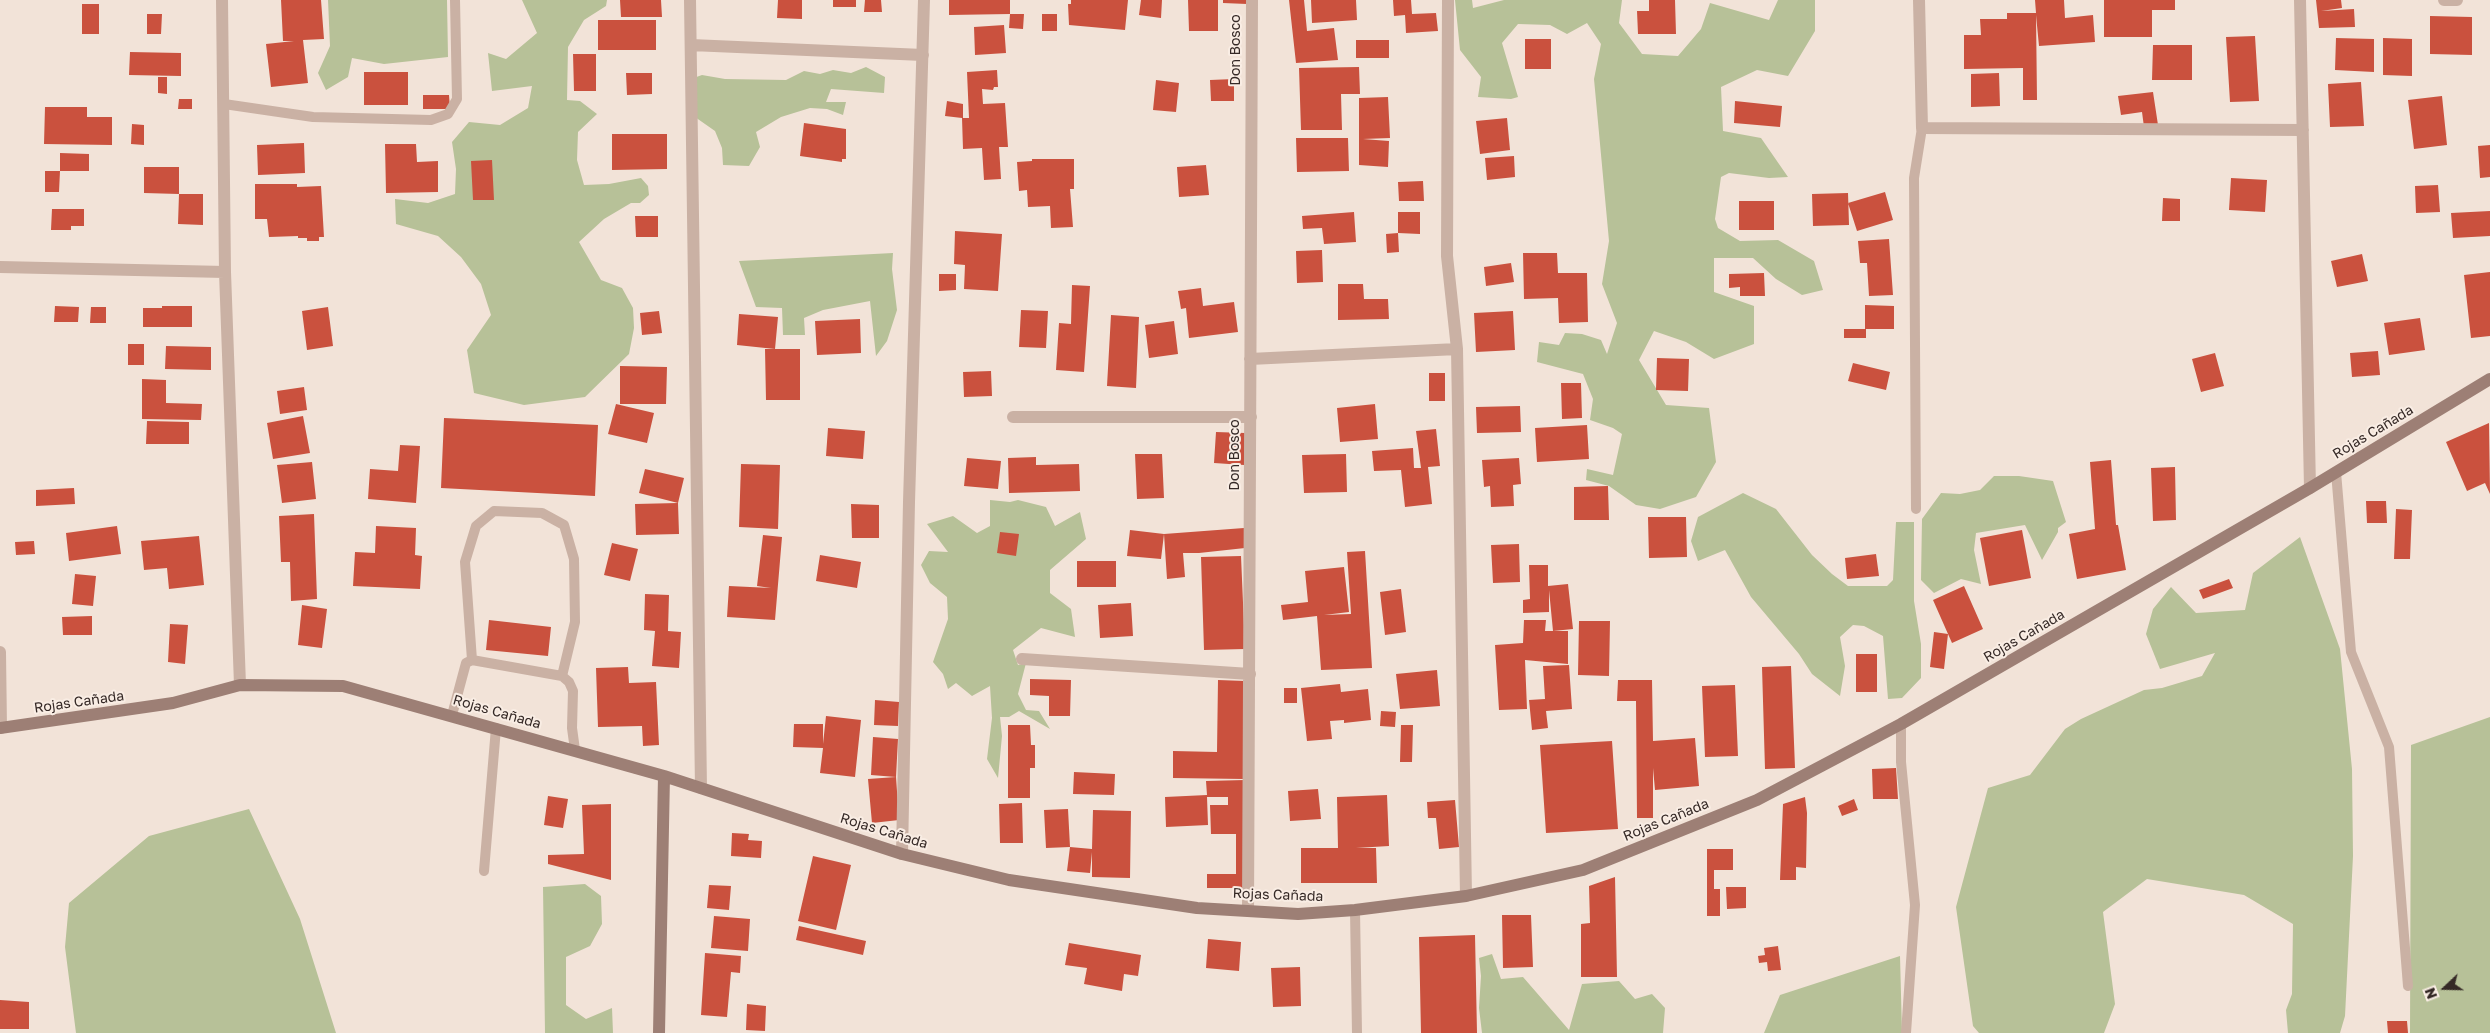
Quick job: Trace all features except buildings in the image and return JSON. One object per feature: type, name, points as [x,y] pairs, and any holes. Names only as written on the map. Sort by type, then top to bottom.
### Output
[{"type":"main road","name":"Rojas Cañada","points":[[0,728],[173,704],[240,685],[344,686],[664,776],[902,854],[1009,880],[1197,908],[1248,909],[1298,914],[1355,910],[1466,896],[1583,870],[1757,800],[1901,724],[2310,488],[2490,379]]},
{"type":"main road","points":[[659,1033],[664,776]]},
{"type":"street","points":[[222,0],[225,272],[240,685]]},
{"type":"street","points":[[690,0],[700,788]]},
{"type":"street","points":[[902,854],[909,502],[924,0]]},
{"type":"street","name":"Don Bosco","points":[[1248,909],[1252,0]]},
{"type":"street","points":[[1448,0],[1447,256],[1457,349],[1466,896]]},
{"type":"street","points":[[1919,0],[1922,128],[2302,130]]},
{"type":"street","points":[[2300,0],[2310,488]]},
{"type":"street","points":[[2444,0],[2457,0]]},
{"type":"street","points":[[691,45],[923,54]]},
{"type":"street","points":[[0,267],[225,272]]},
{"type":"street","points":[[1250,360],[1457,349]]},
{"type":"street","points":[[1012,417],[1250,418]]},
{"type":"street","points":[[0,652],[0,728]]},
{"type":"street","points":[[1022,659],[1250,674]]},
{"type":"lane","points":[[224,104],[314,117],[431,120],[448,114],[457,99],[454,0]]},
{"type":"lane","points":[[1916,509],[1914,178],[1922,128]]},
{"type":"lane","points":[[2336,472],[2351,652],[2389,747],[2408,986]]},
{"type":"lane","points":[[472,660],[465,562],[476,526],[494,512],[542,513],[564,525],[574,559],[575,622],[562,676]]},
{"type":"lane","points":[[452,715],[466,663],[472,660],[562,676],[569,682],[573,691],[572,728],[575,750]]},
{"type":"lane","points":[[1901,724],[1901,762],[1915,905],[1906,1033]]},
{"type":"lane","points":[[484,871],[496,728]]},
{"type":"lane","points":[[1355,910],[1357,1033]]},
{"type":"green space","points":[[328,0],[447,0],[448,57],[384,64],[352,58],[348,77],[326,90],[318,73],[330,46]]},
{"type":"green space","points":[[522,0],[607,0],[606,6],[584,20],[568,47],[567,100],[580,101],[597,114],[578,132],[577,160],[584,185],[609,184],[641,178],[648,186],[649,195],[640,203],[631,203],[604,219],[579,242],[601,280],[622,288],[633,308],[634,328],[629,354],[585,397],[524,405],[474,393],[467,350],[491,315],[481,284],[461,257],[438,236],[396,224],[395,199],[428,203],[455,194],[456,169],[452,142],[469,122],[500,125],[528,108],[532,86],[492,91],[488,53],[506,59],[537,33]]},
{"type":"green space","points":[[1455,0],[1472,0],[1473,8],[1504,0],[1622,0],[1619,23],[1642,54],[1678,56],[1701,29],[1710,3],[1769,20],[1778,0],[1815,0],[1815,31],[1788,76],[1757,70],[1721,87],[1723,131],[1761,138],[1788,177],[1769,178],[1729,173],[1721,177],[1715,219],[1718,228],[1740,241],[1778,240],[1814,261],[1823,290],[1802,295],[1776,279],[1753,258],[1714,258],[1714,292],[1754,306],[1754,344],[1714,359],[1686,342],[1654,331],[1639,360],[1666,405],[1709,408],[1716,462],[1696,497],[1660,509],[1636,505],[1609,486],[1586,480],[1587,469],[1613,475],[1622,434],[1613,428],[1590,420],[1593,399],[1583,374],[1537,362],[1539,342],[1559,345],[1565,333],[1582,334],[1601,340],[1607,354],[1617,323],[1602,284],[1609,241],[1594,79],[1601,44],[1587,23],[1567,34],[1550,25],[1518,24],[1502,43],[1518,97],[1511,99],[1478,97],[1481,77],[1460,50]]},
{"type":"green space","points":[[866,67],[885,77],[884,93],[831,89],[826,102],[846,102],[843,115],[827,109],[810,108],[781,117],[756,132],[760,147],[749,166],[723,165],[722,148],[715,131],[695,117],[688,80],[702,75],[725,79],[786,80],[804,71],[820,74],[833,70],[851,73]]},
{"type":"green space","points":[[893,253],[892,269],[897,310],[887,341],[876,356],[870,301],[823,310],[804,318],[805,335],[783,335],[782,308],[756,307],[739,261]]},
{"type":"green space","points":[[1994,476],[2019,476],[2053,481],[2066,522],[2058,528],[2058,532],[2042,560],[2025,525],[1976,533],[1974,550],[1981,584],[1961,579],[1934,593],[1921,580],[1922,519],[1941,493],[1960,494],[1980,490]]},
{"type":"green space","points":[[1743,493],[1776,509],[1812,555],[1848,586],[1887,586],[1893,580],[1896,522],[1914,522],[1914,601],[1921,644],[1921,678],[1902,698],[1888,699],[1883,636],[1864,626],[1853,625],[1840,637],[1845,666],[1840,696],[1812,674],[1799,654],[1751,597],[1725,550],[1698,561],[1691,541],[1698,517]]},
{"type":"green space","points":[[990,500],[1010,502],[1018,500],[1046,507],[1055,526],[1080,512],[1086,539],[1050,570],[1050,593],[1071,609],[1075,637],[1041,628],[1013,650],[1018,665],[1026,663],[1018,694],[1026,710],[1039,711],[1050,729],[1019,711],[1009,717],[1000,717],[1002,736],[998,778],[987,759],[992,718],[990,686],[972,696],[956,683],[948,689],[943,674],[933,662],[948,619],[947,597],[930,583],[921,565],[929,551],[948,552],[927,524],[953,516],[977,533],[990,526]]},
{"type":"green space","points":[[2300,537],[2340,649],[2352,769],[2353,856],[2345,1016],[2340,1033],[2288,1033],[2286,1010],[2292,994],[2293,924],[2244,895],[2147,879],[2103,912],[2115,1004],[2104,1033],[1979,1033],[1973,1026],[1956,907],[1988,788],[2030,775],[2065,729],[2081,719],[2144,690],[2162,688],[2202,676],[2215,653],[2160,669],[2146,634],[2153,609],[2171,587],[2196,613],[2245,610],[2253,573]]},
{"type":"green space","points":[[2490,717],[2490,1033],[2410,1033],[2411,745]]},
{"type":"green space","points":[[249,809],[300,919],[336,1033],[76,1033],[65,947],[69,903],[149,836]]},
{"type":"green space","points":[[585,884],[601,896],[602,924],[590,946],[566,957],[566,1005],[586,1019],[612,1008],[613,1033],[545,1033],[543,887]]},
{"type":"green space","points":[[1492,954],[1501,979],[1523,977],[1569,1030],[1582,984],[1619,981],[1635,999],[1652,994],[1665,1008],[1663,1033],[1482,1033],[1479,1008],[1481,976],[1479,958]]},
{"type":"green space","points":[[1900,956],[1902,1033],[1764,1033],[1780,995]]}]
